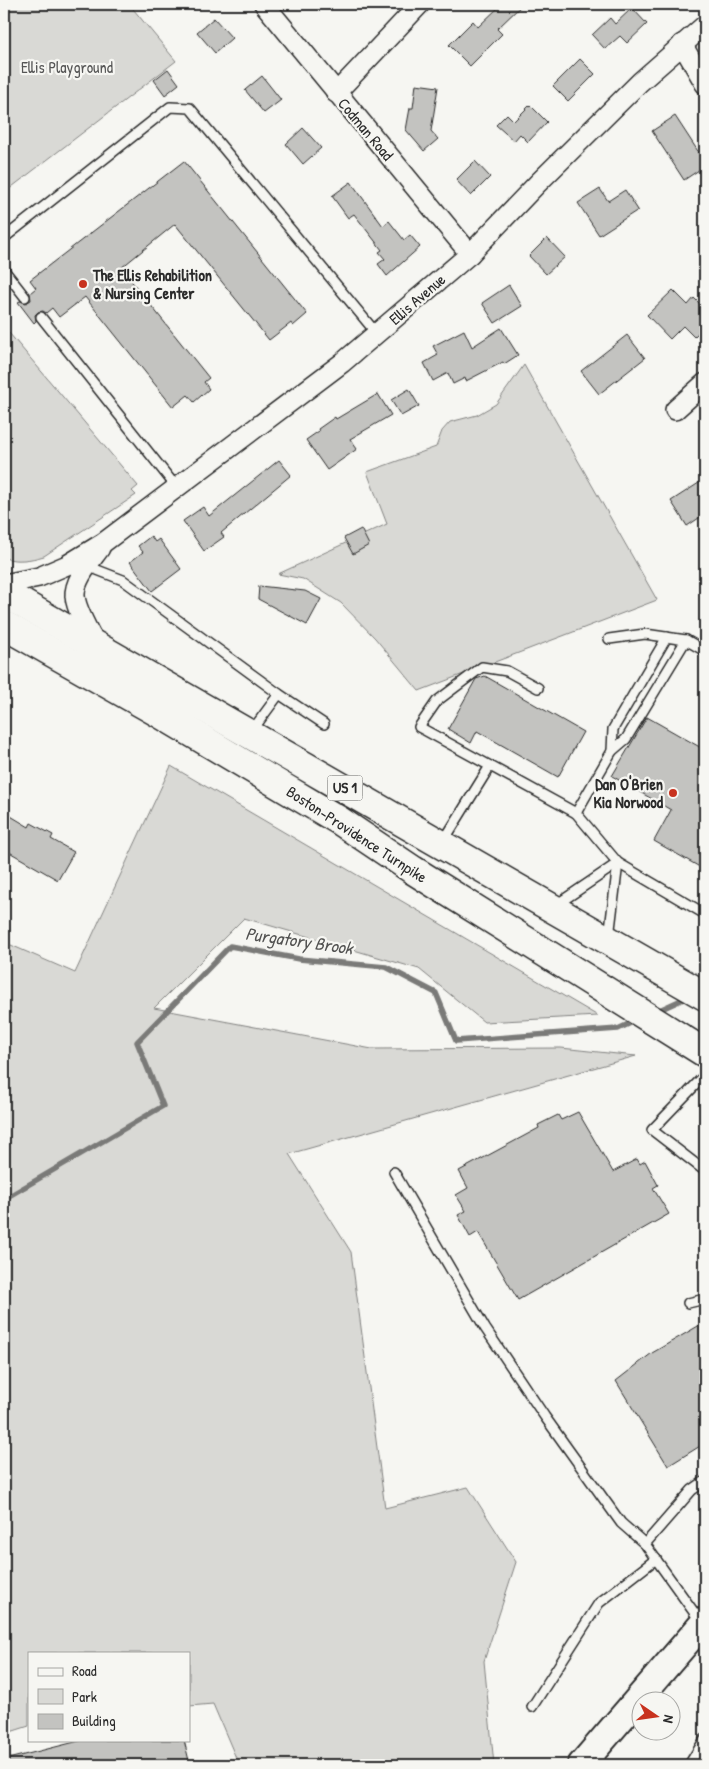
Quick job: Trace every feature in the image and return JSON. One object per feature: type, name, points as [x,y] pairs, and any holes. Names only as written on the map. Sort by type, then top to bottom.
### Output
[{"type":"main road","name":"Boston-Providence Turnpike","points":[[4,593],[696,990]]},
{"type":"main road","name":"Boston-Providence Turnpike","points":[[5,626],[159,713],[340,821],[413,870],[705,1053]]},
{"type":"main road","points":[[581,1765],[704,1623]]},
{"type":"street","name":"Codman Road","points":[[264,4],[470,254]]},
{"type":"street","points":[[336,93],[420,4]]},
{"type":"street","name":"Ellis Avenue","points":[[4,584],[39,577],[67,565],[103,543],[342,363],[470,254],[606,116],[682,44],[705,25]]},
{"type":"street","points":[[682,44],[705,84]]},
{"type":"street","points":[[675,410],[705,383]]},
{"type":"street","name":"Ellis Avenue","points":[[97,647],[83,620],[75,596],[80,576],[103,543]]},
{"type":"lane","points":[[4,238],[170,107],[190,108],[377,334]]},
{"type":"lane","points":[[4,270],[25,297]]},
{"type":"lane","points":[[41,317],[177,488]]},
{"type":"lane","points":[[87,566],[123,580],[279,694],[324,724]]},
{"type":"lane","points":[[609,639],[645,634],[686,640],[705,651]]},
{"type":"lane","points":[[612,751],[613,729],[667,637]]},
{"type":"lane","points":[[576,813],[612,751],[626,740],[686,640]]},
{"type":"lane","points":[[538,688],[507,671],[482,667],[437,701],[419,727],[576,813],[618,863],[705,914]]},
{"type":"lane","points":[[249,734],[279,694]]},
{"type":"lane","points":[[442,844],[490,766]]},
{"type":"lane","points":[[553,907],[618,863]]},
{"type":"lane","points":[[608,940],[618,863]]},
{"type":"lane","points":[[705,1074],[652,1130],[705,1171]]},
{"type":"lane","points":[[394,1172],[485,1328],[540,1410],[621,1523],[646,1544],[704,1623]]},
{"type":"lane","points":[[688,1303],[705,1300]]},
{"type":"lane","points":[[646,1544],[692,1490],[705,1481]]},
{"type":"lane","points":[[532,1707],[599,1603],[656,1559]]},
{"type":"lane","points":[[689,1765],[705,1739]]},
{"type":"green space","name":"Ellis Playground","points":[[4,4],[129,4],[176,61],[4,193]]},
{"type":"green space","points":[[4,327],[138,486],[132,491],[136,495],[44,556],[34,559],[14,560],[4,558]]},
{"type":"green space","points":[[524,365],[657,600],[419,691],[375,638],[341,603],[303,579],[278,574],[387,524],[367,472],[436,447],[442,431],[450,422],[477,415],[496,404]]},
{"type":"green space","points":[[171,766],[598,1016],[484,1022],[419,969],[244,918],[154,1008],[372,1049],[561,1048],[636,1056],[289,1154],[351,1252],[385,1508],[468,1487],[516,1562],[484,1661],[494,1765],[239,1765],[213,1704],[190,1706],[190,1652],[28,1652],[28,1726],[4,1734],[4,942],[75,973]]},
{"type":"building","points":[[502,4],[523,4],[497,29],[502,34],[470,66],[449,45],[473,21],[478,27]]},
{"type":"building","points":[[632,8],[647,24],[627,43],[620,36],[605,49],[592,35],[610,18],[615,24]]},
{"type":"building","points":[[214,18],[232,38],[215,53],[197,32]]},
{"type":"building","points":[[580,59],[595,74],[568,101],[553,86]]},
{"type":"building","points":[[168,69],[179,84],[165,95],[154,80]]},
{"type":"building","points":[[262,76],[281,100],[264,113],[245,90]]},
{"type":"building","points":[[416,84],[438,87],[431,131],[438,139],[424,151],[406,130],[410,108],[413,108]]},
{"type":"building","points":[[530,105],[547,122],[528,142],[520,134],[514,141],[496,125],[507,114],[514,121]]},
{"type":"building","points":[[675,116],[705,162],[705,166],[684,180],[652,131]]},
{"type":"building","points":[[303,128],[321,148],[303,164],[286,144]]},
{"type":"building","name":"The Ellis Rehabilition & Nursing Center","points":[[184,161],[307,314],[293,326],[291,323],[269,340],[175,224],[121,268],[209,378],[204,382],[209,389],[194,402],[188,395],[173,407],[85,297],[59,317],[52,308],[46,313],[43,311],[38,312],[35,315],[36,321],[34,323],[18,302],[26,303],[31,300],[30,293],[36,288],[30,280]]},
{"type":"building","points":[[475,161],[490,177],[471,196],[456,180]]},
{"type":"building","points":[[351,182],[383,226],[389,221],[404,240],[410,235],[420,247],[387,276],[378,264],[385,259],[379,252],[382,250],[354,214],[348,218],[332,196]]},
{"type":"building","points":[[600,189],[608,201],[625,190],[638,210],[599,235],[578,203]]},
{"type":"building","points":[[547,238],[565,257],[546,274],[529,256]]},
{"type":"building","points":[[509,285],[522,306],[495,323],[482,303]]},
{"type":"building","points":[[673,290],[688,305],[694,298],[705,309],[705,326],[694,337],[683,326],[670,339],[647,315]]},
{"type":"building","points":[[501,328],[518,355],[504,364],[503,362],[466,381],[465,378],[453,384],[448,373],[433,381],[424,363],[438,355],[433,346],[464,330],[472,347]]},
{"type":"building","points":[[627,335],[645,358],[599,394],[581,371]]},
{"type":"building","points":[[409,389],[419,406],[401,416],[391,400]]},
{"type":"building","points":[[378,394],[391,415],[350,439],[357,449],[327,470],[306,440],[335,417],[336,419]]},
{"type":"building","points":[[279,460],[291,475],[221,533],[224,537],[204,551],[183,521],[203,507],[209,516]]},
{"type":"building","points":[[705,479],[705,514],[687,526],[671,501]]},
{"type":"building","points":[[361,529],[369,545],[353,554],[344,538]]},
{"type":"building","points":[[151,536],[155,542],[159,539],[181,569],[152,591],[130,562],[143,552],[138,546]]},
{"type":"building","points":[[259,586],[305,591],[321,599],[307,625],[258,599]]},
{"type":"building","points":[[485,676],[583,732],[558,777],[477,731],[471,743],[448,729],[476,679]]},
{"type":"building","name":"Dan O'Brien Kia Norwood","points":[[647,717],[705,750],[705,870],[654,841],[671,810],[612,776]]},
{"type":"building","points":[[4,812],[29,827],[31,823],[53,835],[51,839],[74,852],[58,880],[4,849]]},
{"type":"building","points":[[578,1112],[613,1172],[637,1159],[640,1164],[645,1161],[658,1185],[653,1188],[669,1214],[518,1300],[478,1232],[470,1237],[458,1215],[466,1211],[456,1195],[468,1188],[459,1171],[539,1128],[538,1125],[558,1115],[561,1120]]},
{"type":"building","points":[[705,1322],[705,1443],[668,1466],[616,1381],[652,1353]]},
{"type":"building","points":[[75,1742],[184,1742],[190,1765],[5,1765],[4,1760]]},
{"type":"waterway","name":"Purgatory Brook","points":[[4,1199],[163,1106],[137,1042],[230,946],[299,959],[386,967],[436,993],[456,1041],[618,1029],[637,1020]]},
{"type":"waterway","name":"Purgatory Brook","points":[[655,1012],[690,996]]},
{"type":"place","name":"The Ellis Rehabilition & Nursing Center","points":[[83,284]]},
{"type":"place","name":"Dan O'Brien Kia Norwood","points":[[673,793]]}]
